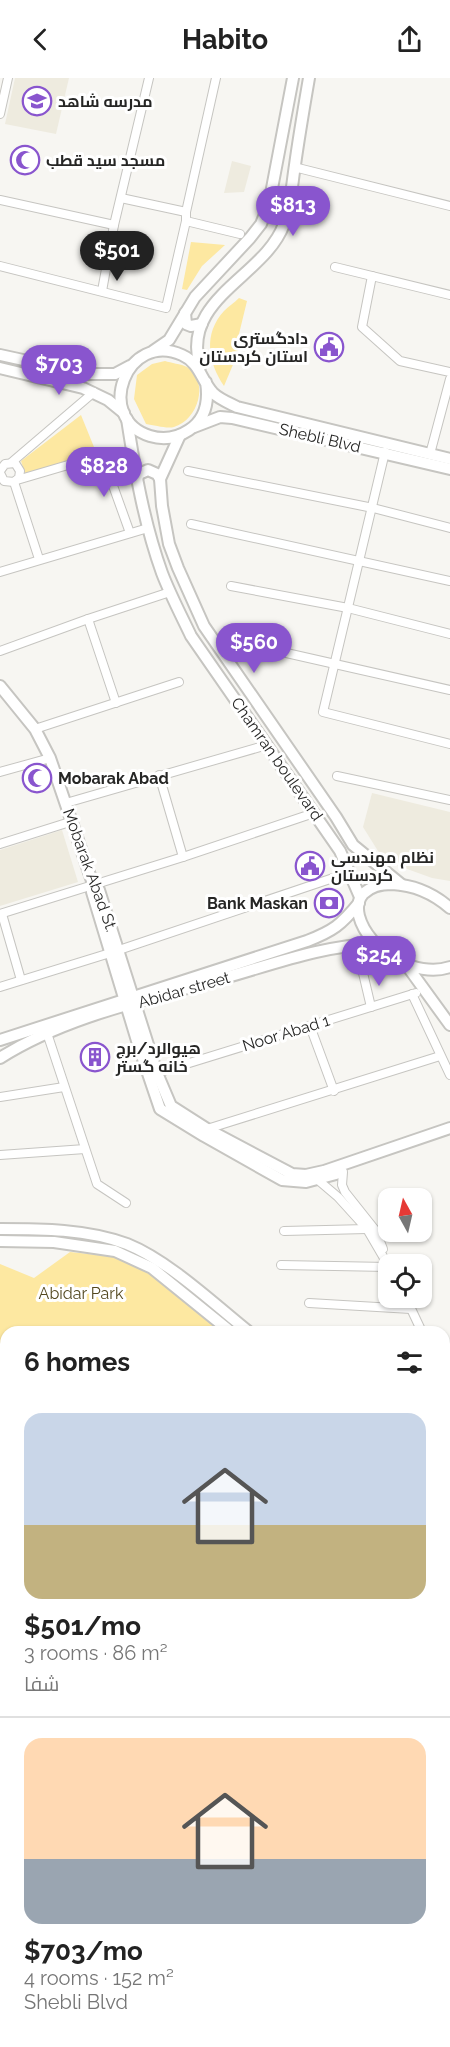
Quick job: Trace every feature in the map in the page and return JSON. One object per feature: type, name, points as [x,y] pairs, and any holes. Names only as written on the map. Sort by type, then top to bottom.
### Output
[{"type":"main road","points":[[0,355],[87,374],[115,374],[169,340],[185,313],[212,278],[261,224],[268,204],[293,78]]},
{"type":"main road","points":[[0,368],[94,392],[125,416],[135,428],[156,438],[180,435],[191,429],[206,408],[208,395],[195,347],[202,324],[216,301],[264,255],[277,239],[284,224],[290,203],[309,78]]},
{"type":"main road","points":[[185,313],[186,324],[191,326],[202,324]]},
{"type":"main road","points":[[148,354],[172,351],[183,355],[201,370]]},
{"type":"main road","points":[[125,416],[120,400],[121,387],[132,364]]},
{"type":"main road","name":"Shebli Blvd","points":[[206,382],[214,394],[237,407],[450,459]]},
{"type":"main road","points":[[256,424],[252,416],[257,412]]},
{"type":"main road","name":"Chamran boulevard","points":[[125,416],[153,548],[170,592],[192,636],[340,851],[351,872],[360,900],[357,910],[361,925],[376,944]]},
{"type":"main road","name":"Shebli Blvd","points":[[191,429],[220,417],[232,418],[450,469]]},
{"type":"main road","name":"Chamran boulevard","points":[[180,435],[160,479],[169,544],[189,596],[204,626],[353,845],[402,885]]},
{"type":"main road","points":[[137,479],[143,471],[148,470],[153,471],[160,479]]},
{"type":"main road","name":"Mobarak Abad St.","points":[[0,686],[4,697],[34,729],[50,758],[93,884],[99,890],[114,951],[130,1001]]},
{"type":"main road","points":[[340,851],[344,855],[349,854],[353,850],[353,845]]},
{"type":"main road","points":[[360,900],[370,888],[384,884],[402,885],[422,890],[450,909]]},
{"type":"main road","points":[[434,897],[450,899]]},
{"type":"main road","name":"Abidar street","points":[[0,1058],[46,1033],[130,1001],[330,933],[345,920],[360,900]]},
{"type":"main road","points":[[376,944],[405,963],[425,969],[450,968]]},
{"type":"main road","name":"Abidar street","points":[[0,1040],[130,1001],[336,947],[376,944]]},
{"type":"main road","points":[[405,963],[450,1024]]},
{"type":"main road","points":[[130,1001],[171,1106],[207,1129],[292,1174],[306,1175],[324,1171],[450,1128]]},
{"type":"main road","points":[[130,1001],[160,1109],[282,1180],[306,1182],[318,1180],[450,1134]]},
{"type":"main road","points":[[450,1015],[450,1024]]},
{"type":"main road","points":[[0,1229],[88,1234],[127,1245],[161,1263],[194,1286],[242,1326]]},
{"type":"main road","points":[[0,1241],[54,1242],[115,1251],[152,1268],[224,1326]]},
{"type":"street","points":[[0,114],[8,78]]},
{"type":"street","points":[[102,291],[114,225],[149,78]]},
{"type":"street","points":[[0,266],[166,308],[216,78]]},
{"type":"street","points":[[294,167],[450,206]]},
{"type":"street","points":[[122,198],[240,234]]},
{"type":"street","points":[[0,200],[114,225]]},
{"type":"street","points":[[335,267],[450,295]]},
{"type":"street","points":[[372,276],[362,327],[400,361],[450,372]]},
{"type":"street","points":[[430,454],[450,379]]},
{"type":"street","points":[[39,559],[10,483],[2,478],[3,467],[94,392]]},
{"type":"street","points":[[385,453],[323,712],[450,744]]},
{"type":"street","points":[[10,483],[102,455],[130,533]]},
{"type":"street","points":[[3,467],[18,465],[21,471],[10,483]]},
{"type":"street","points":[[188,471],[373,508],[450,528]]},
{"type":"street","points":[[191,524],[450,581]]},
{"type":"street","points":[[0,572],[148,528]]},
{"type":"street","points":[[231,586],[348,608],[450,634]]},
{"type":"street","points":[[0,651],[170,592]]},
{"type":"street","points":[[88,619],[116,703]]},
{"type":"street","points":[[260,647],[450,690]]},
{"type":"street","points":[[34,729],[179,682]]},
{"type":"street","points":[[66,803],[267,745]]},
{"type":"street","points":[[0,772],[50,758]]},
{"type":"street","points":[[159,775],[183,857]]},
{"type":"street","points":[[337,776],[450,801]]},
{"type":"street","points":[[21,980],[1,914],[314,813]]},
{"type":"street","points":[[0,844],[73,821]]},
{"type":"street","points":[[0,987],[351,872]]},
{"type":"street","points":[[363,973],[371,1007]]},
{"type":"street","name":"Noor Abad 1","points":[[157,1073],[414,993],[440,1056]]},
{"type":"street","points":[[310,1026],[334,1091]]},
{"type":"street","points":[[46,1033],[97,1184],[126,1203]]},
{"type":"street","points":[[207,1129],[440,1056],[450,1075]]},
{"type":"street","points":[[0,1097],[64,1087]]},
{"type":"street","points":[[0,1155],[85,1149]]},
{"type":"street","points":[[343,1172],[342,1185],[345,1192],[376,1231],[385,1254]]},
{"type":"street","points":[[318,1180],[338,1197],[367,1229],[382,1254]]},
{"type":"street","points":[[284,1231],[367,1229]]},
{"type":"street","points":[[281,1265],[378,1266]]},
{"type":"street","points":[[309,1303],[378,1306]]},
{"type":"street","points":[[411,1308],[419,1326]]},
{"type":"shaded area","name":"مدرسه شاهد","points":[[15,78],[69,78],[56,134],[5,124]]},
{"type":"shaded area","points":[[232,161],[251,166],[244,192],[224,193]]},
{"type":"shaded area","points":[[372,793],[450,812],[450,881],[432,878],[396,865],[378,851],[363,827]]},
{"type":"shaded area","points":[[62,830],[78,882],[0,906],[0,850]]},
{"type":"green space","points":[[191,242],[225,245],[202,266],[187,290],[182,289]]},
{"type":"green space","points":[[239,298],[247,301],[239,334],[240,348],[224,386],[211,358],[211,339],[217,320]]},
{"type":"green space","points":[[165,361],[187,367],[198,382],[198,400],[195,409],[182,423],[174,427],[146,424],[134,399],[137,375],[152,364]]},
{"type":"green space","points":[[81,415],[96,452],[25,474],[21,461]]},
{"type":"green space","name":"Abidar Park","points":[[70,1252],[136,1259],[220,1326],[0,1326],[0,1264],[34,1278]]},
{"type":"place","name":"مدرسه شاهد","points":[[37,101]]},
{"type":"place","name":"مسجد سید قطب","points":[[25,160]]},
{"type":"place","name":"دادگستری استان کردستان","points":[[329,347]]},
{"type":"place","name":"Mobarak Abad","points":[[37,778]]},
{"type":"place","name":"نظام مهندسی کردستان","points":[[310,866]]},
{"type":"place","name":"Bank Maskan","points":[[329,903]]},
{"type":"place","name":"هیوالرد/برج خانه گستر","points":[[95,1057]]}]
